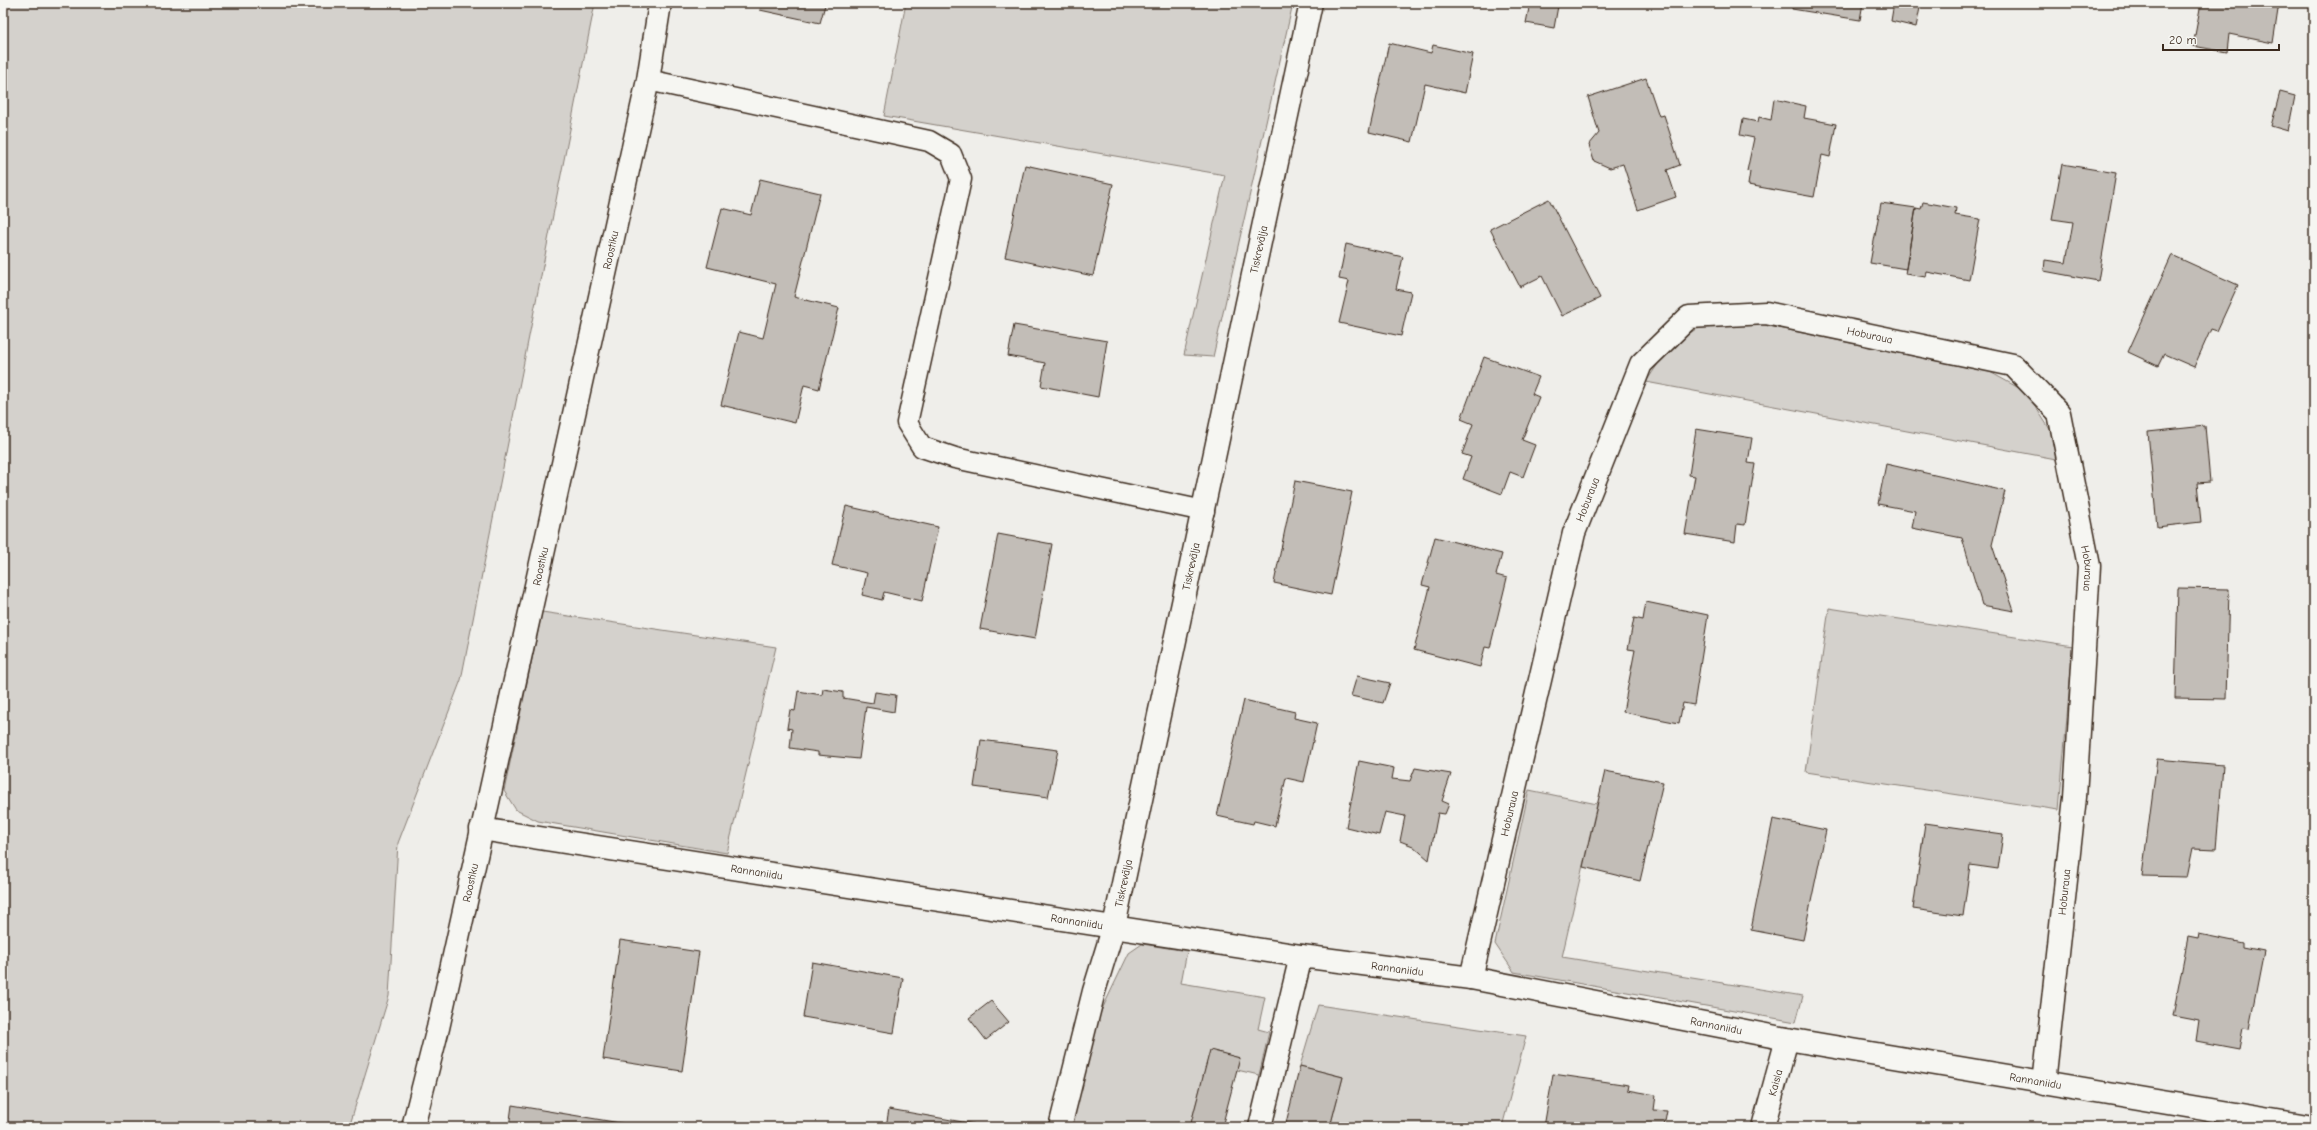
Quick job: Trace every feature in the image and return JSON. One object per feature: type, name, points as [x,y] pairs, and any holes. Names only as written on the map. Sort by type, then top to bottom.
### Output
[{"type":"street","name":"Roostiku","points":[[413,1127],[438,1028],[648,80],[660,3]]},
{"type":"street","name":"Tiskrevälja","points":[[1060,1127],[1094,991],[1114,926],[1204,511],[1311,3]]},
{"type":"street","name":"Hoburaua","points":[[1471,978],[1574,533],[1642,364],[1689,317],[1766,313],[2013,364],[2059,413],[2089,566],[2075,797],[2044,1083]]},
{"type":"street","name":"Rannaniidu","points":[[481,829],[1301,956],[1471,978],[1787,1039],[2311,1127]]},
{"type":"street","points":[[1260,1127],[1301,956]]},
{"type":"street","name":"Kaisla","points":[[1763,1127],[1787,1039]]},
{"type":"lane","points":[[648,80],[929,141],[951,154],[961,179],[907,423],[922,447],[955,458],[1204,511]]},
{"type":"shaded area","points":[[3,3],[595,3],[461,680],[398,843],[389,996],[349,1127],[3,1127]]},
{"type":"shaded area","points":[[906,3],[1293,3],[1213,357],[1184,355],[1225,175],[884,116]]},
{"type":"shaded area","points":[[1745,321],[1990,372],[2026,392],[2051,431],[2056,459],[1646,382],[1669,347],[1696,329]]},
{"type":"shaded area","points":[[1829,608],[2073,646],[2059,810],[1806,772]]},
{"type":"shaded area","points":[[542,612],[776,647],[727,853],[538,821],[516,810],[504,791]]},
{"type":"shaded area","points":[[1529,790],[1597,804],[1562,957],[1803,996],[1796,1022],[1514,972],[1495,944]]},
{"type":"shaded area","points":[[1142,944],[1187,951],[1181,983],[1265,997],[1258,1029],[1269,1032],[1259,1075],[1237,1070],[1240,1058],[1210,1051],[1190,1127],[1071,1127],[1096,1022],[1129,953]]},
{"type":"shaded area","points":[[1318,1005],[1526,1036],[1502,1127],[1330,1127],[1343,1077],[1300,1066]]},
{"type":"building","points":[[762,3],[832,3],[831,6],[825,5],[820,23],[760,10]]},
{"type":"building","points":[[1530,3],[1558,6],[1554,28],[1526,23]]},
{"type":"building","points":[[1793,3],[1863,3],[1860,20],[1792,9]]},
{"type":"building","points":[[1894,3],[1921,3],[1916,27],[1891,21]]},
{"type":"building","points":[[2201,3],[2279,3],[2273,43],[2229,34],[2227,52],[2193,46]]},
{"type":"building","points":[[1389,43],[1431,53],[1433,45],[1473,54],[1465,93],[1425,84],[1412,142],[1369,132]]},
{"type":"building","points":[[1646,78],[1659,116],[1664,115],[1680,165],[1667,170],[1676,197],[1638,210],[1623,164],[1610,168],[1594,161],[1589,145],[1599,133],[1588,97]]},
{"type":"building","points":[[2280,92],[2295,96],[2288,131],[2271,126]]},
{"type":"building","points":[[1774,99],[1806,106],[1804,118],[1836,124],[1830,157],[1822,155],[1814,197],[1748,185],[1750,172],[1747,171],[1754,138],[1740,135],[1743,119],[1758,122],[1759,117],[1771,120]]},
{"type":"building","points":[[2062,164],[2116,173],[2098,281],[2044,271],[2045,260],[2066,263],[2073,222],[2052,219]]},
{"type":"building","points":[[1025,165],[1113,184],[1093,276],[1005,257]]},
{"type":"building","points":[[760,179],[820,193],[794,297],[839,308],[819,389],[804,385],[795,423],[721,405],[739,332],[763,338],[776,284],[707,267],[722,208],[751,215]]},
{"type":"building","points":[[1549,199],[1600,298],[1562,316],[1542,276],[1520,287],[1490,229]]},
{"type":"building","points":[[1923,202],[1956,208],[1955,215],[1980,219],[1969,280],[1927,272],[1926,277],[1905,274],[1916,208],[1921,209]]},
{"type":"building","points":[[1881,203],[1916,208],[1906,269],[1870,263]]},
{"type":"building","points":[[1346,244],[1403,257],[1396,289],[1411,292],[1401,336],[1339,323],[1349,281],[1339,279]]},
{"type":"building","points":[[2172,255],[2238,285],[2217,331],[2211,329],[2194,367],[2164,354],[2158,366],[2128,352]]},
{"type":"building","points":[[1014,325],[1107,341],[1098,397],[1041,386],[1045,363],[1008,356]]},
{"type":"building","points":[[1484,357],[1539,377],[1532,394],[1539,397],[1522,440],[1535,445],[1523,477],[1510,472],[1502,494],[1463,479],[1471,457],[1462,454],[1473,424],[1461,419]]},
{"type":"building","points":[[2205,426],[2210,482],[2197,483],[2201,522],[2157,527],[2148,432]]},
{"type":"building","points":[[1696,429],[1752,438],[1748,463],[1755,464],[1745,525],[1737,524],[1735,542],[1685,534],[1695,476],[1689,475]]},
{"type":"building","points":[[1886,464],[2005,491],[1992,545],[2014,611],[1982,605],[1962,538],[1912,528],[1915,511],[1878,504]]},
{"type":"building","points":[[1295,481],[1352,492],[1331,595],[1274,583]]},
{"type":"building","points":[[846,506],[938,527],[922,601],[884,592],[882,600],[862,595],[867,573],[832,565]]},
{"type":"building","points":[[998,534],[1052,544],[1035,639],[980,629]]},
{"type":"building","points":[[1435,537],[1502,554],[1496,575],[1507,578],[1490,648],[1485,647],[1480,667],[1414,650],[1430,587],[1422,585]]},
{"type":"building","points":[[2178,588],[2229,589],[2226,699],[2175,698]]},
{"type":"building","points":[[1646,602],[1708,615],[1694,705],[1683,703],[1679,723],[1623,712],[1635,650],[1628,649],[1634,618],[1643,620]]},
{"type":"building","points":[[1357,676],[1390,683],[1383,703],[1351,696]]},
{"type":"building","points":[[823,689],[843,692],[843,698],[873,703],[875,692],[896,695],[894,712],[866,707],[859,759],[818,755],[818,752],[790,748],[792,729],[787,728],[790,710],[795,711],[798,691],[822,695]]},
{"type":"building","points":[[1244,700],[1295,712],[1294,718],[1317,723],[1304,782],[1286,778],[1275,826],[1254,821],[1253,824],[1217,816]]},
{"type":"building","points":[[981,740],[1058,750],[1048,797],[974,787]]},
{"type":"building","points":[[2157,759],[2223,765],[2216,849],[2193,848],[2187,877],[2142,876]]},
{"type":"building","points":[[1359,761],[1394,768],[1392,779],[1410,781],[1415,768],[1451,774],[1442,801],[1449,804],[1445,814],[1438,813],[1429,860],[1413,846],[1400,841],[1405,816],[1385,812],[1379,835],[1346,827]]},
{"type":"building","points":[[1605,771],[1663,782],[1640,881],[1583,867]]},
{"type":"building","points":[[1773,819],[1826,830],[1803,940],[1751,930]]},
{"type":"building","points":[[1925,823],[2003,834],[1998,869],[1970,865],[1963,916],[1913,909]]},
{"type":"building","points":[[2199,934],[2243,943],[2243,947],[2264,951],[2249,1029],[2243,1028],[2239,1049],[2196,1041],[2199,1020],[2173,1015],[2188,937],[2198,939]]},
{"type":"building","points":[[620,940],[699,952],[682,1071],[603,1059]]},
{"type":"building","points":[[812,962],[903,978],[894,1033],[803,1017]]},
{"type":"building","points":[[991,1001],[1009,1022],[986,1040],[969,1018]]},
{"type":"building","points":[[1210,1050],[1240,1058],[1222,1127],[1190,1127]]},
{"type":"building","points":[[1300,1066],[1343,1077],[1330,1127],[1285,1127]]},
{"type":"building","points":[[1553,1074],[1629,1085],[1628,1090],[1656,1095],[1654,1110],[1667,1111],[1664,1127],[1544,1127]]},
{"type":"building","points":[[512,1105],[632,1125],[632,1127],[509,1127]]},
{"type":"building","points":[[889,1109],[974,1124],[973,1127],[886,1127]]}]
